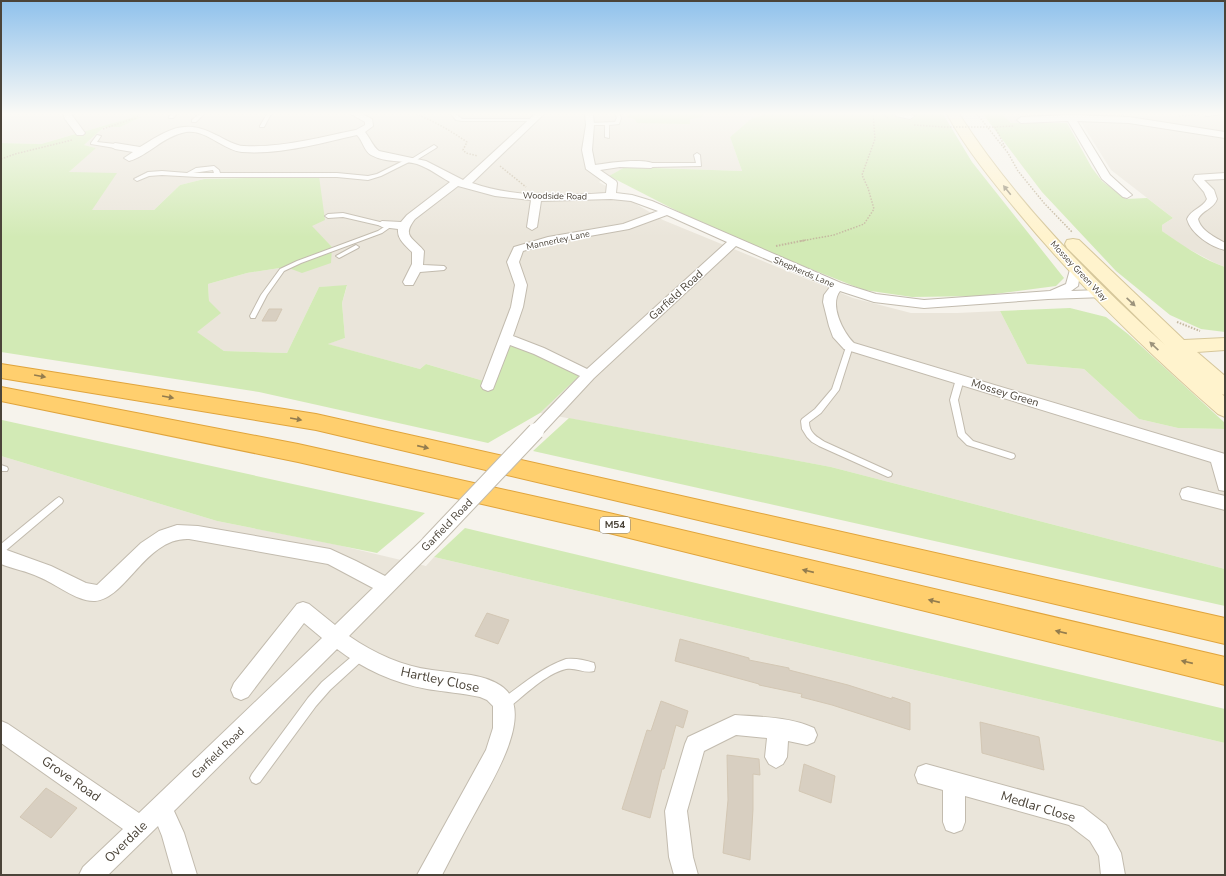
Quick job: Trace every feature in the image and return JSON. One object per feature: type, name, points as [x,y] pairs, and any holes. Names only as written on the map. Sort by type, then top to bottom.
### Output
[{"type":"highway","points":[[1,371],[20,372],[316,422],[1225,631]]},
{"type":"highway","name":"M54","points":[[1,394],[298,453],[609,523],[1225,671]]},
{"type":"main road","name":"Mossey Green Way","points":[[981,155],[995,175],[1075,268],[1189,379],[1225,409]]},
{"type":"main road","name":"Mossey Green Way","points":[[998,155],[1023,188],[1085,257],[1179,347],[1221,384]]},
{"type":"main road","points":[[1023,188],[1030,203],[1037,212],[1108,288],[1108,293],[1101,294]]},
{"type":"main road","points":[[1220,344],[1179,347],[1172,350],[1175,358],[1225,402]]},
{"type":"main road","points":[[1220,344],[1211,354],[1212,367],[1221,384]]},
{"type":"street","points":[[129,158],[134,155]]},
{"type":"street","name":"Woodside Road","points":[[380,155],[412,160],[428,165],[461,183],[491,191],[536,198],[611,196]]},
{"type":"street","points":[[409,282],[417,269],[419,260],[418,251],[393,225],[411,217],[461,183],[497,155]]},
{"type":"street","points":[[588,155],[591,168],[612,183],[611,196]]},
{"type":"street","points":[[1093,155],[1106,177],[1127,195]]},
{"type":"street","points":[[591,168],[620,164],[651,165]]},
{"type":"street","points":[[1225,176],[1199,177],[1198,179],[1210,192],[1212,198],[1211,202],[1194,215],[1192,224],[1205,235],[1225,247]]},
{"type":"street","name":"Shepherds Lane","points":[[611,196],[640,200],[837,286],[874,298],[918,304],[1048,295],[1101,294]]},
{"type":"street","points":[[532,227],[536,198]]},
{"type":"street","name":"Mannerley Lane","points":[[488,386],[504,338],[517,307],[521,286],[513,262],[518,249],[548,240],[625,227],[666,212]]},
{"type":"street","name":"Garfield Road","points":[[161,808],[430,544],[589,375],[734,242]]},
{"type":"street","points":[[417,269],[440,268]]},
{"type":"street","points":[[1048,295],[1072,286],[1075,268]]},
{"type":"street","points":[[837,286],[830,295],[829,302],[837,332],[849,346]]},
{"type":"street","points":[[504,338],[539,351],[589,375]]},
{"type":"street","name":"Mossey Green","points":[[849,346],[1093,421],[1221,458]]},
{"type":"street","points":[[1221,458],[1225,486]]},
{"type":"street","points":[[1188,494],[1225,503]]},
{"type":"street","points":[[1,556],[15,563],[44,571],[84,591],[93,593],[105,590],[158,540],[174,533],[198,533],[330,557],[387,586]]},
{"type":"street","name":"Hartley Close","points":[[241,690],[303,610],[335,637],[361,654],[390,669],[412,676],[482,688],[500,698],[503,705]]},
{"type":"street","points":[[429,875],[500,742],[503,705]]},
{"type":"street","points":[[686,875],[681,857],[676,811],[694,744],[735,725],[778,729],[807,735]]},
{"type":"street","points":[[776,757],[778,729]]},
{"type":"street","name":"Grove Road","points":[[1,731],[141,828]]},
{"type":"street","name":"Medlar Close","points":[[926,775],[1075,815],[1098,833],[1110,853],[1113,875]]},
{"type":"street","points":[[954,782],[954,822]]},
{"type":"street","points":[[161,808],[173,833],[185,875]]},
{"type":"street","name":"Overdale","points":[[91,875],[161,808]]},
{"type":"lane","points":[[137,179],[148,174],[337,175],[368,178],[383,174],[421,155]]},
{"type":"lane","points":[[651,165],[699,165],[697,155]]},
{"type":"lane","points":[[328,216],[343,215],[393,225]]},
{"type":"lane","points":[[339,256],[347,250],[376,238],[393,225]]},
{"type":"lane","points":[[253,316],[282,270],[299,262],[380,232],[393,225]]},
{"type":"lane","points":[[849,346],[835,390],[818,411],[805,421],[804,426],[806,432],[822,444],[888,474]]},
{"type":"lane","points":[[960,379],[954,400],[961,434],[970,443],[1011,456]]},
{"type":"lane","points":[[1,549],[59,501]]},
{"type":"lane","points":[[256,778],[312,702],[326,686],[361,654]]},
{"type":"lane","points":[[503,705],[546,675],[566,664],[578,664],[590,667]]},
{"type":"path","points":[[1,159],[13,155]]},
{"type":"path","points":[[473,155],[492,160],[512,174],[536,198]]},
{"type":"path","points":[[751,249],[803,242],[834,235],[864,224],[874,209],[862,175],[869,155]]},
{"type":"shaded area","points":[[88,155],[736,155],[742,171],[625,167],[599,182],[663,220],[853,298],[911,313],[1000,311],[1027,364],[1084,369],[1139,419],[1178,428],[1225,429],[1225,569],[831,467],[540,413],[579,376],[494,384],[426,364],[420,369],[327,344],[345,338],[342,303],[347,286],[319,287],[287,353],[224,351],[196,332],[209,301],[208,284],[247,273],[286,267],[332,247],[311,226],[310,176],[204,179],[180,185],[154,210],[91,210],[68,173]]},
{"type":"shaded area","points":[[1102,155],[1225,155],[1225,267],[1183,246],[1162,231],[1162,225],[1173,218],[1111,170]]},
{"type":"shaded area","points":[[1,456],[217,521],[338,545],[426,566],[434,557],[1225,743],[1225,875],[1,875]]},
{"type":"green space","points":[[1,155],[88,155],[69,172],[117,173],[92,210],[154,210],[180,185],[204,179],[319,176],[325,220],[312,226],[332,247],[331,263],[302,273],[286,267],[247,273],[208,284],[209,301],[221,313],[197,332],[224,351],[287,353],[319,287],[347,285],[342,303],[345,338],[328,344],[420,369],[426,364],[494,384],[508,347],[525,348],[545,356],[579,376],[540,413],[488,443],[259,392],[1,352]]},
{"type":"green space","points":[[736,155],[968,155],[1064,278],[1056,286],[979,296],[912,297],[864,290],[783,258],[685,215],[609,176],[625,167],[742,171]]},
{"type":"green space","points":[[1014,155],[1085,155],[1102,181],[1126,199],[1147,198],[1173,218],[1162,225],[1162,231],[1200,256],[1225,267],[1225,332],[1201,329],[1170,315],[1116,271],[1042,192]]},
{"type":"green space","points":[[1070,308],[1106,317],[1128,334],[1225,423],[1225,429],[1178,428],[1139,419],[1084,369],[1027,364],[1000,311]]},
{"type":"green space","points":[[569,418],[831,467],[1225,569],[1225,606],[533,451]]},
{"type":"green space","points":[[1,419],[425,513],[377,553],[217,521],[1,456]]},
{"type":"green space","points":[[465,528],[1225,709],[1225,743],[434,557]]},
{"type":"building","points":[[269,309],[282,309],[276,321],[262,321]]},
{"type":"building","points":[[487,613],[509,620],[498,644],[475,636]]},
{"type":"building","points":[[680,639],[749,658],[749,660],[789,668],[789,670],[910,703],[910,730],[832,705],[801,697],[802,694],[759,685],[675,661]]},
{"type":"building","points":[[661,701],[688,711],[683,728],[676,725],[664,769],[662,769],[650,818],[622,809],[647,730],[651,731]]},
{"type":"building","points":[[980,722],[1039,737],[1044,770],[982,753]]},
{"type":"building","points":[[727,755],[759,759],[760,775],[753,774],[753,809],[750,860],[723,853],[728,800]]},
{"type":"building","points":[[804,764],[835,776],[831,803],[799,791]]},
{"type":"building","points":[[46,788],[77,808],[51,838],[20,817]]}]
